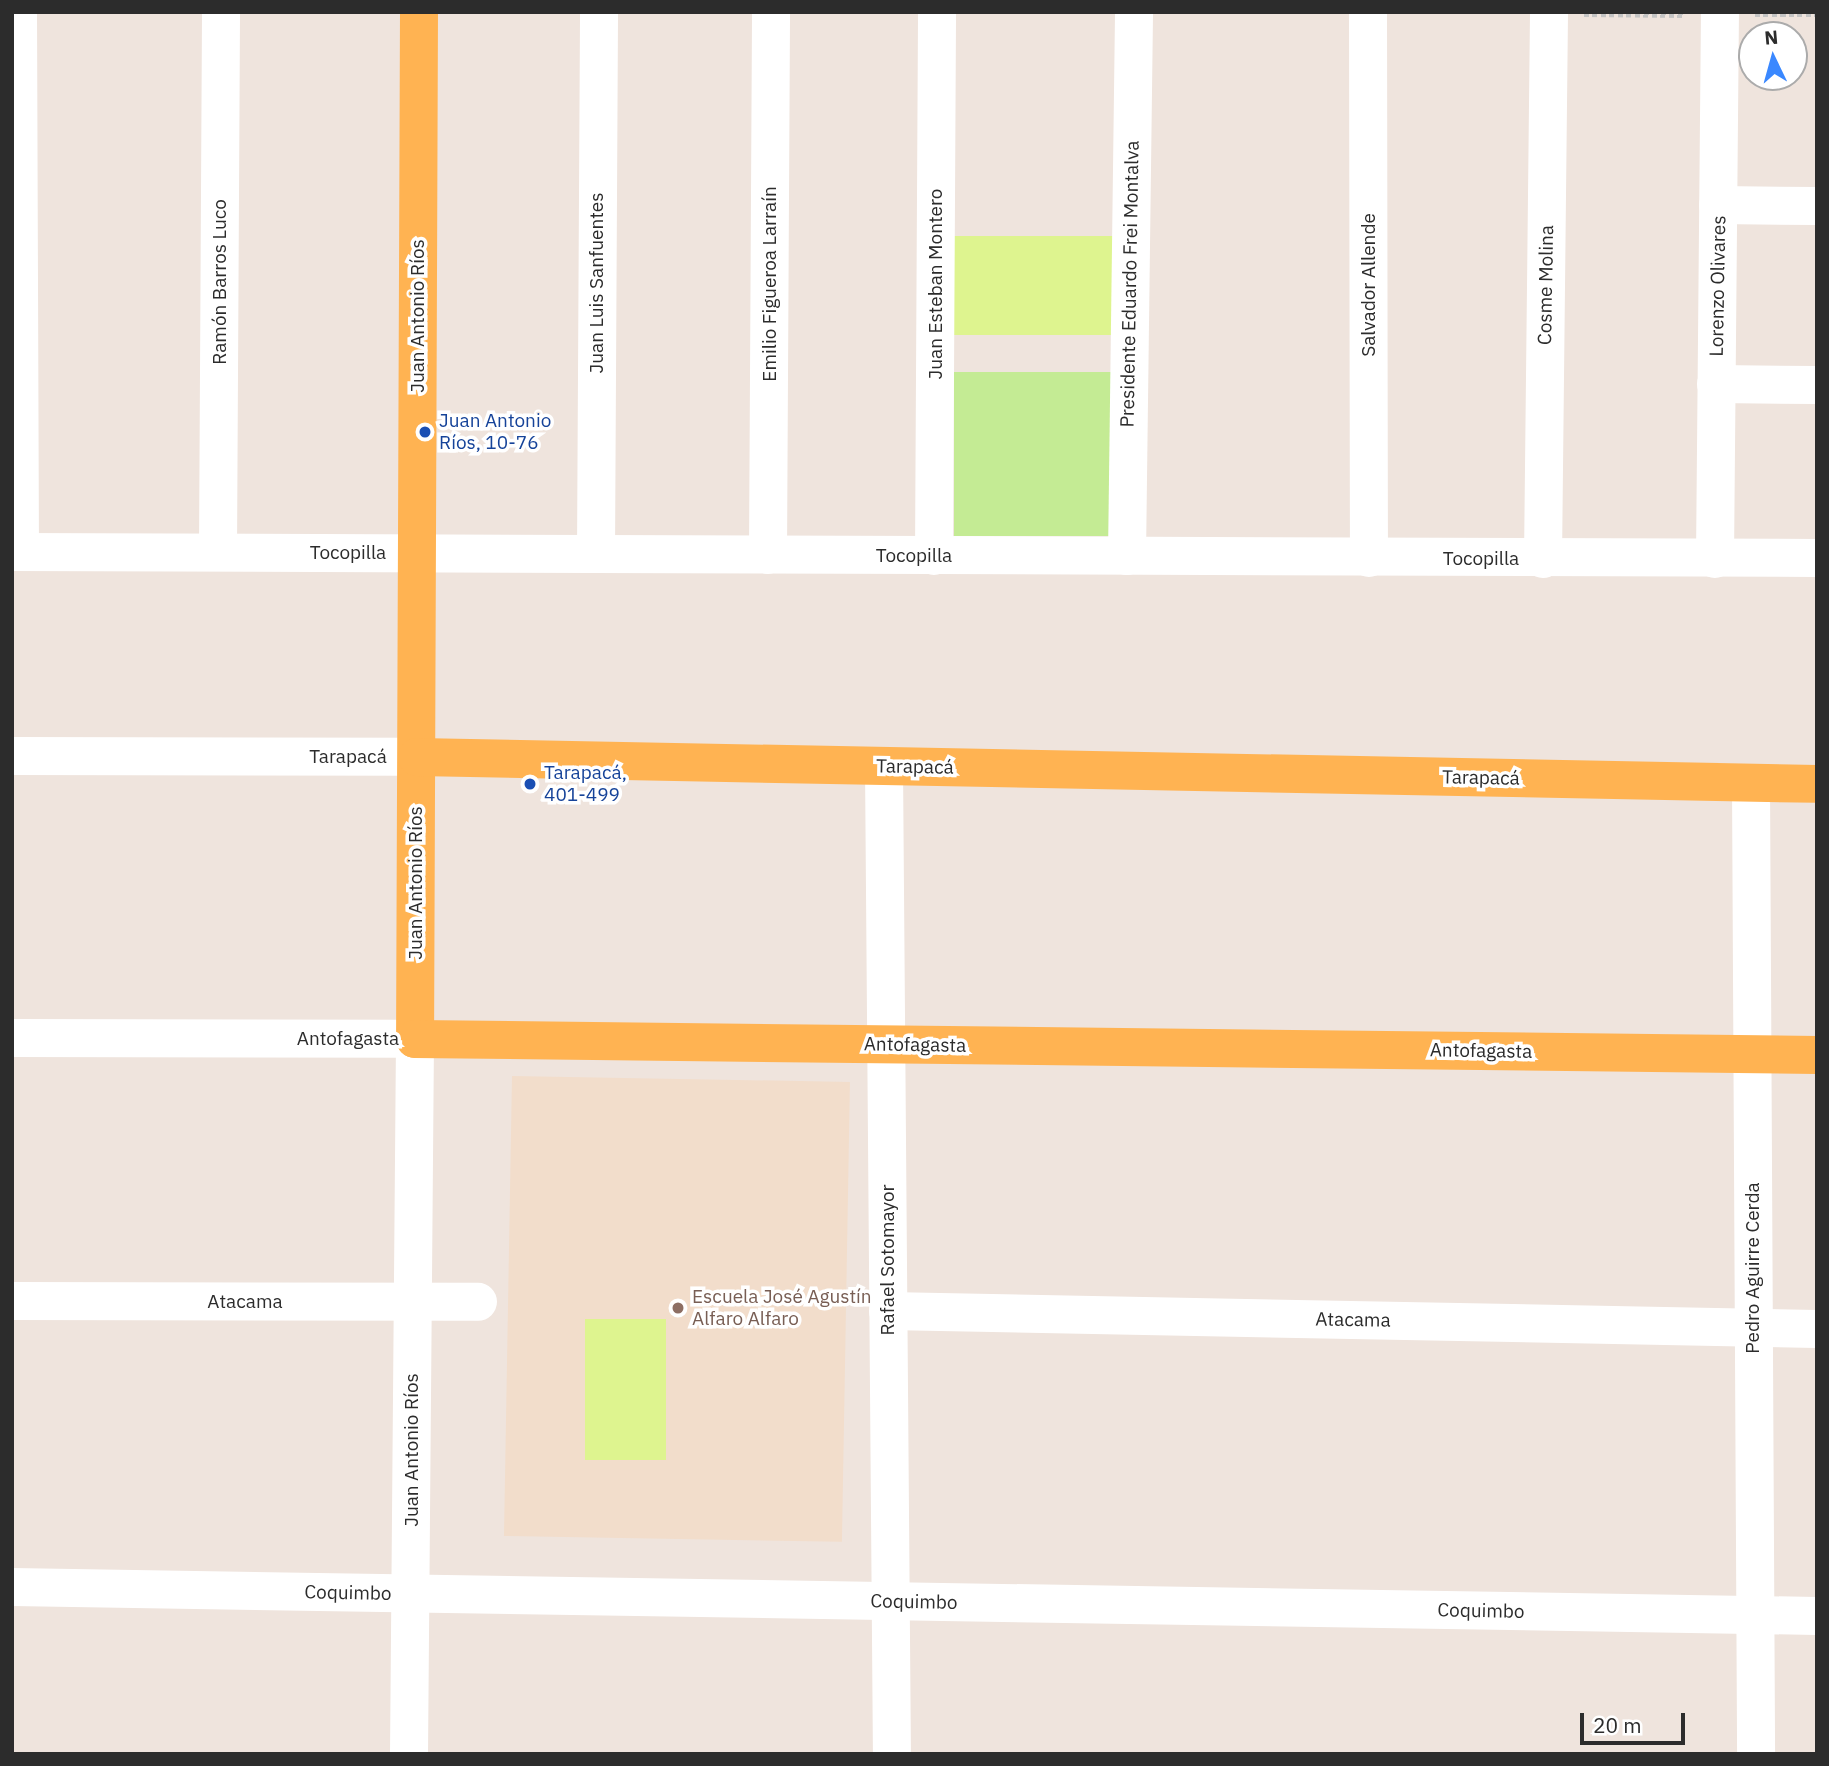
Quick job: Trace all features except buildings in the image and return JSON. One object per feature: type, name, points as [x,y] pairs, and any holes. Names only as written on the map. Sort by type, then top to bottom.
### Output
[{"type":"main road","name":"Juan Antonio Ríos","points":[[415,1039],[419,12]]},
{"type":"main road","name":"Tarapacá","points":[[417,757],[1817,784]]},
{"type":"main road","name":"Antofagasta","points":[[415,1039],[1817,1055]]},
{"type":"street","name":"Ramón Barros Luco","points":[[218,552],[221,12]]},
{"type":"street","name":"Juan Luis Sanfuentes","points":[[596,554],[599,12]]},
{"type":"street","name":"Emilio Figueroa Larraín","points":[[768,555],[771,12]]},
{"type":"street","name":"Juan Esteban Montero","points":[[934,556],[937,12]]},
{"type":"street","name":"Presidente Eduardo Frei Montalva","points":[[1127,556],[1134,12]]},
{"type":"street","name":"Salvador Allende","points":[[1368,12],[1369,558]]},
{"type":"street","name":"Cosme Molina","points":[[1543,559],[1549,13]]},
{"type":"street","points":[[16,14],[16,552]]},
{"type":"street","name":"Lorenzo Olivares","points":[[1715,559],[1720,14]]},
{"type":"street","points":[[1718,205],[1817,206]]},
{"type":"street","points":[[1716,384],[1817,385]]},
{"type":"street","name":"Tocopilla","points":[[16,552],[1817,558]]},
{"type":"street","name":"Tarapacá","points":[[12,756],[417,757]]},
{"type":"street","name":"Rafael Sotomayor","points":[[884,766],[892,1754]]},
{"type":"street","name":"Pedro Aguirre Cerda","points":[[1751,783],[1756,1754]]},
{"type":"street","name":"Antofagasta","points":[[12,1038],[415,1039]]},
{"type":"street","name":"Juan Antonio Ríos","points":[[410,1754],[415,1039]]},
{"type":"street","name":"Atacama","points":[[12,1301],[478,1302]]},
{"type":"street","name":"Atacama","points":[[888,1311],[1817,1329]]},
{"type":"street","name":"Coquimbo","points":[[12,1587],[1817,1616]]},
{"type":"path","points":[[1549,13],[1817,15]]},
{"type":"shaded area","name":"Escuela José Agustín Alfaro Alfaro","points":[[512,1076],[850,1082],[842,1542],[504,1536]]},
{"type":"green space","points":[[950,236],[1113,236],[1113,335],[950,335]]},
{"type":"green space","points":[[954,372],[1115,372],[1115,536],[954,536]]},
{"type":"green space","points":[[585,1319],[666,1319],[666,1460],[585,1460]]},
{"type":"place","name":"Juan Antonio Ríos, 10-76","points":[[425,432]]},
{"type":"place","name":"Tarapacá, 401-499","points":[[530,784]]},
{"type":"place","name":"Escuela José Agustín Alfaro Alfaro","points":[[678,1308]]}]
